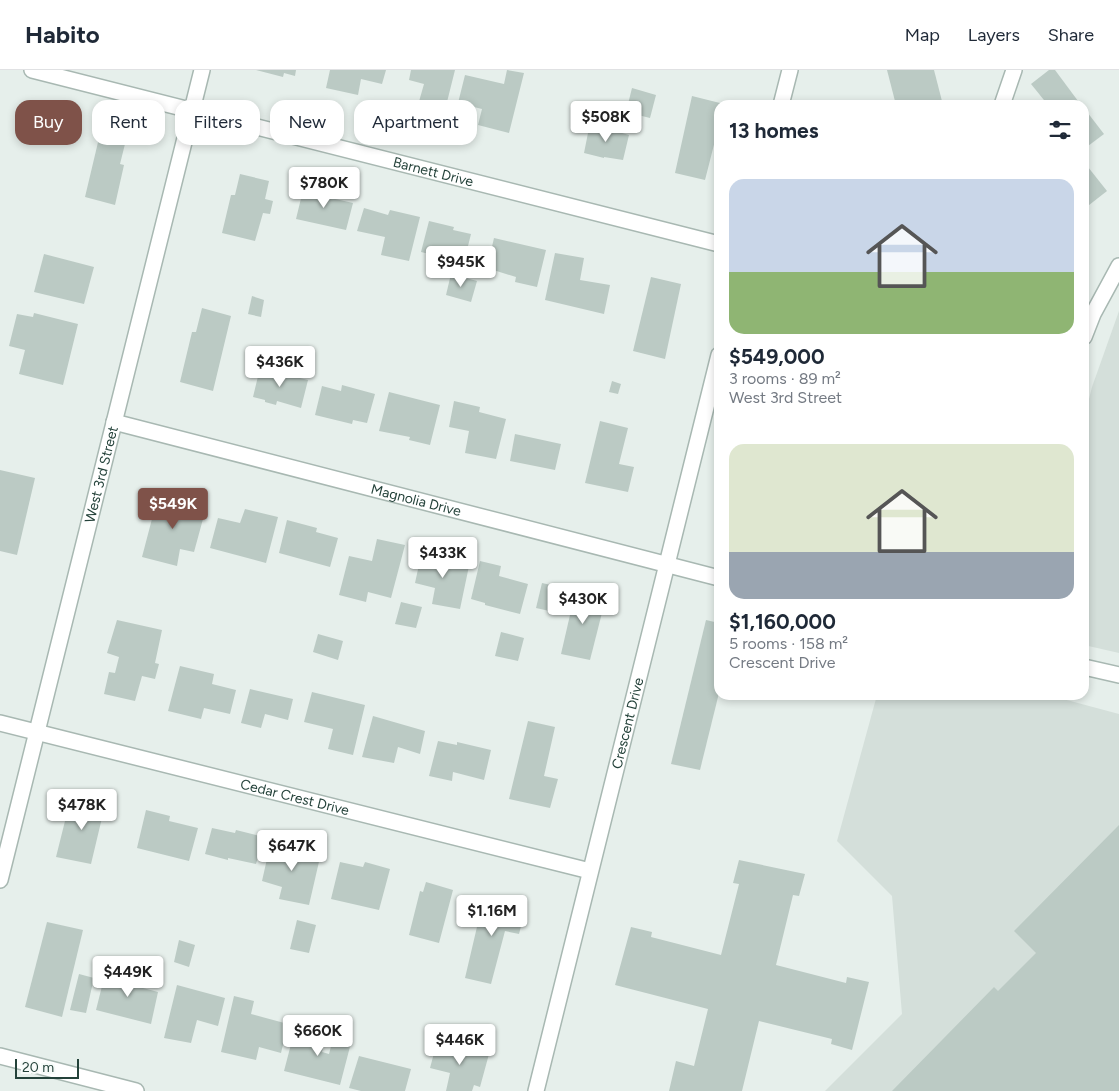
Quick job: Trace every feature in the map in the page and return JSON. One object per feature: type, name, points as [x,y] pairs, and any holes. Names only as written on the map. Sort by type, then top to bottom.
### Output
[{"type":"street","name":"Barnett Drive","points":[[32,70],[175,107]]},
{"type":"street","name":"West 3rd Street","points":[[195,100],[202,70]]},
{"type":"street","points":[[782,100],[790,70]]},
{"type":"street","points":[[1004,100],[1014,70]]},
{"type":"street","name":"Barnett Drive","points":[[260,128],[714,243]]},
{"type":"street","name":"West 3rd Street","points":[[0,880],[183,145]]},
{"type":"street","points":[[1089,324],[1119,266]]},
{"type":"street","name":"Crescent Drive","points":[[536,1091],[714,375]]},
{"type":"street","name":"Magnolia Drive","points":[[114,422],[714,577]]},
{"type":"street","points":[[1089,668],[1119,675]]},
{"type":"street","name":"Cedar Crest Drive","points":[[0,723],[590,871]]},
{"type":"street","points":[[0,1056],[136,1091]]},
{"type":"shaded area","points":[[1119,311],[1119,653],[1089,646],[1089,399]]},
{"type":"shaded area","points":[[876,700],[1067,700],[1119,714],[1119,1091],[825,1091],[902,1014],[892,896],[837,841]]},
{"type":"building","points":[[256,70],[296,70],[295,76],[284,73],[283,77]]},
{"type":"building","points":[[330,70],[386,70],[382,84],[361,79],[358,95],[326,88]]},
{"type":"building","points":[[411,70],[455,70],[448,100],[419,100],[424,84],[409,80]]},
{"type":"building","points":[[507,70],[524,73],[509,133],[478,125],[482,109],[477,108],[477,100],[459,100],[465,75],[504,84]]},
{"type":"building","points":[[887,70],[934,70],[942,100],[895,100]]},
{"type":"building","points":[[1049,70],[1055,70],[1077,100],[1044,100],[1031,84]]},
{"type":"building","points":[[632,88],[656,95],[650,118],[626,112]]},
{"type":"building","points":[[692,96],[714,102],[714,145],[705,180],[675,173]]},
{"type":"building","points":[[1089,114],[1104,134],[1089,145]]},
{"type":"building","points":[[590,123],[629,135],[623,160],[584,153]]},
{"type":"building","points":[[97,145],[125,145],[120,164],[124,165],[115,205],[85,197]]},
{"type":"building","points":[[1089,168],[1107,191],[1089,205]]},
{"type":"building","points":[[240,174],[269,181],[265,199],[273,201],[270,214],[263,213],[255,241],[222,233],[231,195],[235,195]]},
{"type":"building","points":[[304,186],[332,193],[331,198],[353,203],[346,230],[296,219]]},
{"type":"building","points":[[364,208],[388,215],[390,210],[420,217],[409,261],[381,255],[385,237],[357,231]]},
{"type":"building","points":[[429,221],[454,227],[453,230],[471,234],[464,262],[421,252]]},
{"type":"building","points":[[494,238],[546,250],[537,287],[515,282],[516,277],[487,268]]},
{"type":"building","points":[[555,253],[584,258],[580,280],[610,285],[604,314],[545,300]]},
{"type":"building","points":[[44,254],[94,267],[84,304],[34,292]]},
{"type":"building","points":[[451,274],[477,281],[471,302],[446,295]]},
{"type":"building","points":[[651,277],[681,284],[665,359],[633,351]]},
{"type":"building","points":[[252,296],[264,300],[261,317],[248,314]]},
{"type":"building","points":[[202,308],[231,316],[213,391],[180,382],[192,332],[196,332]]},
{"type":"building","points":[[34,313],[78,324],[63,385],[19,374],[25,350],[9,346],[17,314],[33,317]]},
{"type":"building","points":[[260,368],[308,380],[301,408],[277,401],[276,405],[253,397]]},
{"type":"building","points":[[612,381],[621,384],[618,394],[609,392]]},
{"type":"building","points":[[342,385],[375,394],[367,423],[353,420],[352,424],[315,415],[322,386],[341,391]]},
{"type":"building","points":[[389,392],[440,405],[430,445],[409,440],[410,437],[379,431]]},
{"type":"building","points":[[454,401],[480,407],[479,412],[506,419],[496,459],[465,453],[469,431],[449,427]]},
{"type":"building","points":[[600,421],[628,428],[619,464],[634,467],[628,492],[585,483]]},
{"type":"building","points":[[515,434],[561,444],[555,470],[510,461]]},
{"type":"building","points":[[0,470],[35,478],[17,555],[0,551]]},
{"type":"building","points":[[158,496],[206,508],[194,552],[180,549],[177,566],[142,557]]},
{"type":"building","points":[[245,509],[278,517],[266,563],[210,548],[218,518],[240,523]]},
{"type":"building","points":[[287,520],[317,528],[316,532],[338,538],[330,567],[279,553]]},
{"type":"building","points":[[377,539],[405,545],[391,598],[368,592],[366,602],[339,595],[349,556],[372,561]]},
{"type":"building","points":[[422,551],[447,556],[447,560],[469,566],[460,609],[432,604],[435,588],[415,583]]},
{"type":"building","points":[[480,561],[501,566],[499,576],[528,584],[520,614],[485,605],[485,603],[471,599]]},
{"type":"building","points":[[542,583],[569,589],[563,614],[536,608]]},
{"type":"building","points":[[576,589],[606,597],[590,660],[561,654]]},
{"type":"building","points":[[401,602],[422,607],[416,628],[395,624]]},
{"type":"building","points":[[117,620],[162,630],[155,663],[159,664],[155,679],[142,676],[135,701],[104,694],[109,672],[115,673],[119,657],[107,653]]},
{"type":"building","points":[[706,620],[714,622],[714,700],[717,700],[700,770],[671,764]]},
{"type":"building","points":[[501,632],[524,638],[518,661],[495,656]]},
{"type":"building","points":[[318,634],[343,641],[338,660],[313,652]]},
{"type":"building","points":[[180,666],[214,674],[212,684],[236,690],[230,714],[204,708],[201,719],[168,711]]},
{"type":"building","points":[[250,689],[293,699],[288,720],[265,714],[261,728],[241,723]]},
{"type":"building","points":[[312,692],[365,705],[353,755],[328,749],[333,729],[304,722]]},
{"type":"building","points":[[373,716],[425,731],[420,754],[398,747],[394,763],[362,757]]},
{"type":"building","points":[[528,721],[555,727],[544,776],[558,779],[550,808],[509,799]]},
{"type":"building","points":[[438,741],[457,745],[457,742],[491,750],[484,780],[453,772],[452,781],[429,776]]},
{"type":"building","points":[[78,795],[106,801],[91,864],[56,857],[67,813],[74,815]]},
{"type":"building","points":[[146,810],[170,816],[169,821],[198,828],[189,861],[137,848]]},
{"type":"building","points":[[1119,825],[1119,1091],[892,1091],[994,987],[998,991],[1036,953],[1014,931]]},
{"type":"building","points":[[212,828],[235,833],[236,830],[264,837],[256,864],[205,854]]},
{"type":"building","points":[[271,841],[321,853],[309,905],[279,899],[282,887],[262,881]]},
{"type":"building","points":[[739,860],[805,874],[799,896],[793,895],[776,965],[846,983],[847,977],[869,982],[852,1050],[831,1044],[832,1039],[759,1021],[742,1091],[669,1091],[676,1061],[694,1066],[708,1009],[615,985],[631,927],[652,932],[651,937],[721,955],[739,884],[733,883]]},
{"type":"building","points":[[340,862],[363,867],[365,862],[390,869],[379,910],[331,899]]},
{"type":"building","points":[[426,882],[453,890],[439,943],[409,935],[420,891],[423,892]]},
{"type":"building","points":[[484,897],[526,907],[519,934],[505,931],[491,984],[465,978]]},
{"type":"building","points":[[297,920],[316,925],[309,953],[290,949]]},
{"type":"building","points":[[47,922],[83,930],[62,1017],[25,1007]]},
{"type":"building","points":[[179,940],[195,945],[189,967],[174,962]]},
{"type":"building","points":[[124,970],[146,976],[143,988],[158,992],[151,1024],[96,1010],[104,978],[120,983]]},
{"type":"building","points":[[79,974],[94,978],[86,1013],[70,1010]]},
{"type":"building","points":[[177,985],[225,998],[218,1026],[197,1020],[191,1043],[164,1038]]},
{"type":"building","points":[[234,996],[254,1001],[251,1014],[288,1024],[281,1053],[259,1047],[256,1060],[221,1052]]},
{"type":"building","points":[[295,1029],[326,1036],[322,1052],[329,1054],[334,1035],[352,1039],[340,1085],[284,1071]]},
{"type":"building","points":[[437,1042],[489,1054],[480,1087],[474,1085],[472,1091],[446,1091],[450,1073],[430,1068]]},
{"type":"building","points":[[359,1056],[411,1069],[405,1091],[361,1091],[349,1088]]}]
